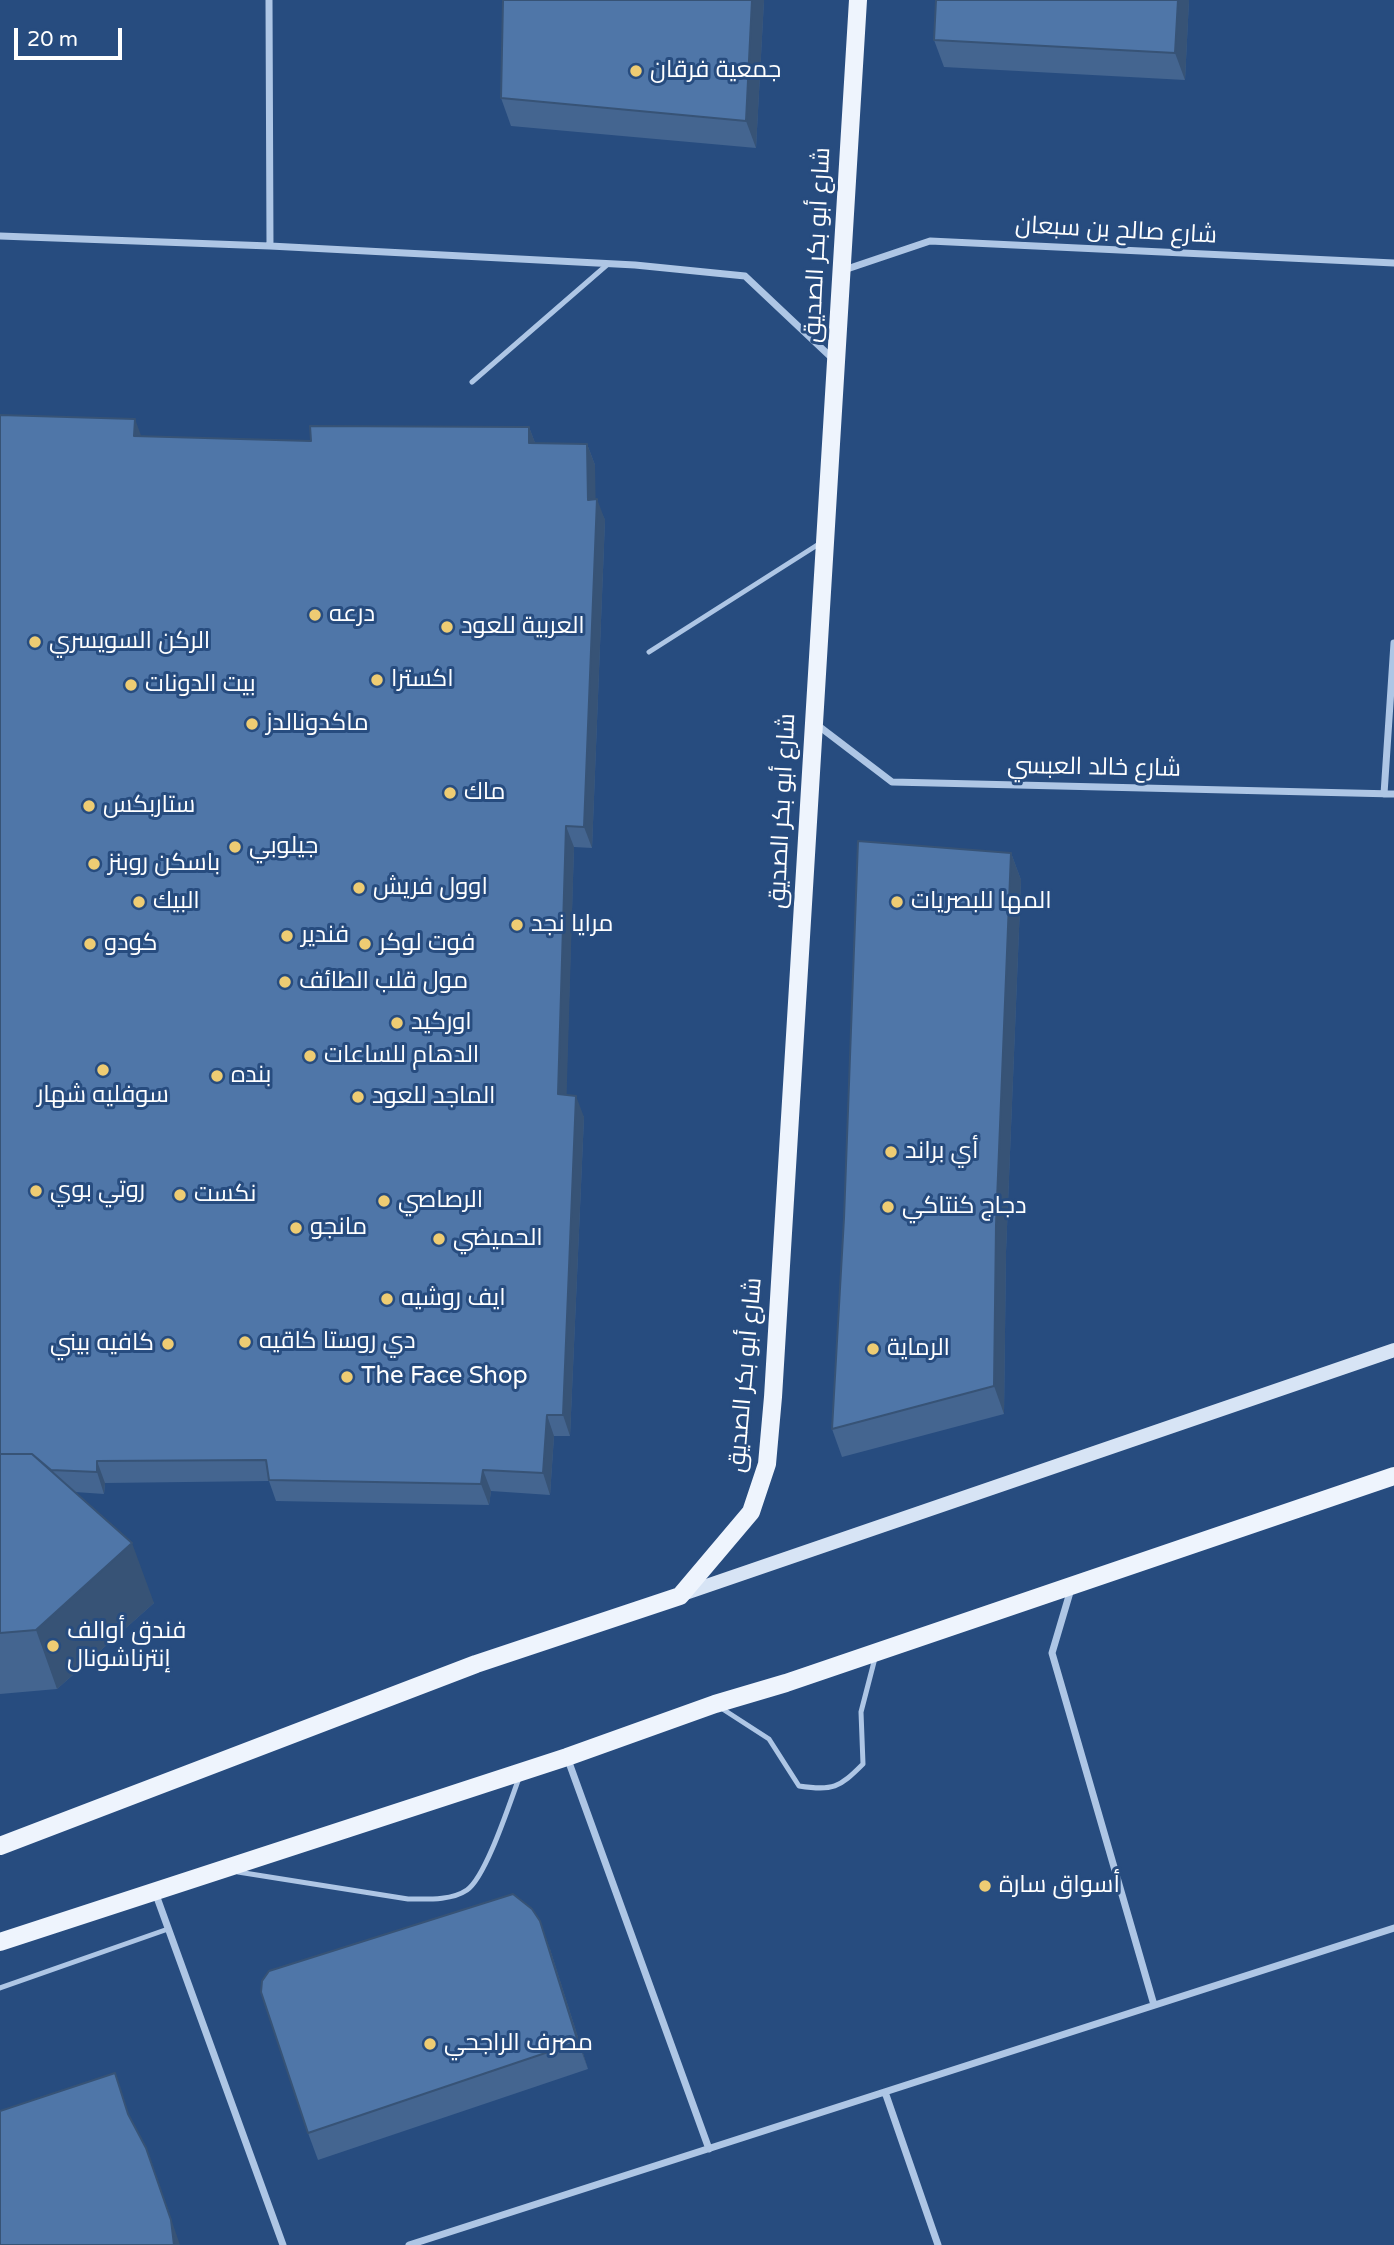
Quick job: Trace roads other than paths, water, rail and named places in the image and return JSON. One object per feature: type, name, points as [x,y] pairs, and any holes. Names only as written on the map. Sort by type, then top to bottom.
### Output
[{"type":"main road","name":"شارع أبو بكر الصديق","points":[[680,1595],[751,1512],[767,1464],[858,0]]},
{"type":"main road","points":[[0,1846],[476,1664],[1394,1350]]},
{"type":"main road","points":[[0,1942],[567,1757],[715,1704],[877,1652],[1394,1476]]},
{"type":"street","points":[[269,0],[270,246]]},
{"type":"street","points":[[0,236],[270,246],[608,264],[745,276],[836,362]]},
{"type":"street","name":"شارع صالح بن سبعان","points":[[841,271],[930,241],[1394,262]]},
{"type":"street","points":[[1384,793],[1394,643]]},
{"type":"street","name":"شارع خالد العبسي","points":[[813,722],[892,782],[1394,794]]},
{"type":"street","points":[[1072,1585],[1052,1653],[1154,2005]]},
{"type":"street","points":[[567,1757],[709,2149]]},
{"type":"street","points":[[154,1891],[283,2245]]},
{"type":"street","points":[[409,2245],[1394,1928]]},
{"type":"street","points":[[885,2092],[938,2245]]},
{"type":"lane","points":[[472,382],[608,264]]},
{"type":"lane","points":[[649,652],[824,540]]},
{"type":"lane","points":[[715,1704],[769,1739],[799,1786],[823,1790],[841,1785],[863,1764],[861,1712],[877,1652]]},
{"type":"lane","points":[[224,1869],[395,1898],[436,1899],[467,1890],[481,1872],[522,1771]]},
{"type":"lane","points":[[0,1987],[168,1929]]},
{"type":"place","name":"جمعية فرقان","points":[[636,71]]},
{"type":"place","name":"درعه","points":[[315,615]]},
{"type":"place","name":"العربية للعود","points":[[447,627]]},
{"type":"place","name":"الركن السويسري","points":[[35,642]]},
{"type":"place","name":"اكسترا","points":[[377,680]]},
{"type":"place","name":"بيت الدونات","points":[[131,685]]},
{"type":"place","name":"ماكدونالدز","points":[[252,724]]},
{"type":"place","name":"ماك","points":[[450,793]]},
{"type":"place","name":"ستاربكس","points":[[89,806]]},
{"type":"place","name":"جيلوبي","points":[[235,847]]},
{"type":"place","name":"باسكن روبنز","points":[[94,864]]},
{"type":"place","name":"اوول فريش","points":[[359,888]]},
{"type":"place","name":"البيك","points":[[139,902]]},
{"type":"place","name":"المها للبصريات","points":[[897,902]]},
{"type":"place","name":"مرايا نجد","points":[[517,925]]},
{"type":"place","name":"فندير","points":[[287,936]]},
{"type":"place","name":"كودو","points":[[90,944]]},
{"type":"place","name":"فوت لوكر","points":[[365,944]]},
{"type":"place","name":"مول قلب الطائف","points":[[285,982]]},
{"type":"place","name":"اوركيد","points":[[397,1023]]},
{"type":"place","name":"الدهام للساعات","points":[[310,1056]]},
{"type":"place","name":"سوفليه شهار","points":[[103,1070]]},
{"type":"place","name":"بنده","points":[[217,1076]]},
{"type":"place","name":"الماجد للعود","points":[[358,1097]]},
{"type":"place","name":"أي براند","points":[[891,1152]]},
{"type":"place","name":"روتي بوي","points":[[36,1191]]},
{"type":"place","name":"نكست","points":[[180,1195]]},
{"type":"place","name":"الرصاصي","points":[[384,1201]]},
{"type":"place","name":"دجاج كنتاكي","points":[[888,1207]]},
{"type":"place","name":"مانجو","points":[[296,1228]]},
{"type":"place","name":"الحميضي","points":[[439,1239]]},
{"type":"place","name":"ايف روشيه","points":[[387,1299]]},
{"type":"place","name":"دي روستا كاقيه","points":[[245,1342]]},
{"type":"place","name":"كافيه بيني","points":[[168,1344]]},
{"type":"place","name":"الرماية","points":[[873,1349]]},
{"type":"place","name":"The Face Shop","points":[[347,1377]]},
{"type":"place","name":"فندق أوالف إنترناشونال","points":[[53,1646]]},
{"type":"place","name":"أسواق سارة","points":[[985,1886]]},
{"type":"place","name":"مصرف الراجحي","points":[[430,2044]]}]
